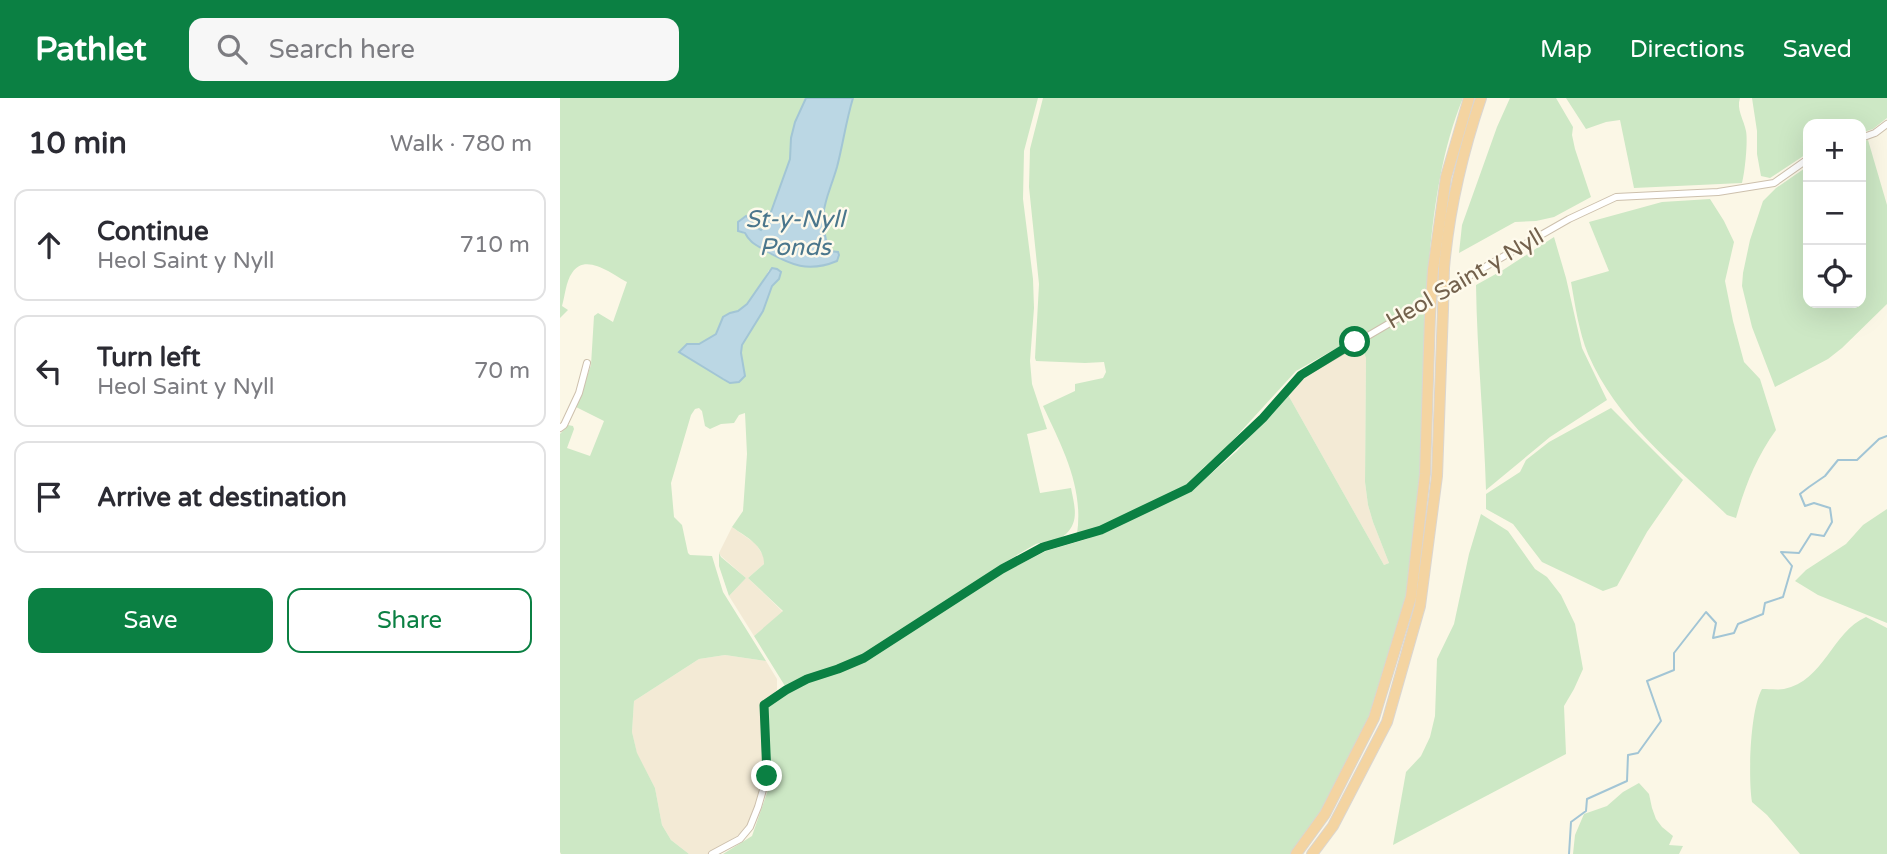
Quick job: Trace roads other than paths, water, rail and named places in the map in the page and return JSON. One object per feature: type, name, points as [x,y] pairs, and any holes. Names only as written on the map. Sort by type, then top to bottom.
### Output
[{"type":"highway","points":[[1312,854],[1333,826],[1387,722],[1420,606],[1437,476],[1443,309],[1439,269],[1446,177],[1469,98]]},
{"type":"highway","points":[[1296,854],[1325,814],[1374,718],[1411,597],[1425,474],[1430,316],[1465,144],[1481,98]]},
{"type":"street","points":[[1866,136],[1887,124]]},
{"type":"street","name":"Heol Saint y Nyll","points":[[712,854],[740,839],[750,827],[767,776],[764,705],[786,690],[807,679],[864,658],[1002,569],[1043,547],[1101,530],[1189,488],[1263,418],[1301,375],[1569,219],[1616,197],[1718,192],[1774,183],[1803,163]]},
{"type":"street","points":[[560,428],[579,393],[587,363]]},
{"type":"water","name":"St-y-Nyll Ponds","points":[[806,98],[853,98],[823,215],[828,247],[839,255],[837,261],[827,265],[808,267],[766,251],[754,244],[745,233],[738,231],[738,222],[746,216],[761,230],[767,223],[790,159],[795,122]]},
{"type":"water","name":"St-y-Nyll Ponds","points":[[772,268],[781,272],[779,279],[772,286],[763,311],[742,345],[745,376],[739,382],[730,383],[679,352],[687,344],[699,344],[716,334],[723,317],[747,304]]},
{"type":"waterway","points":[[1569,854],[1571,822],[1586,811],[1587,799],[1627,781],[1628,755],[1638,753],[1661,721],[1647,681],[1674,670],[1674,653],[1706,612],[1716,623],[1713,638],[1734,633],[1738,624],[1763,614],[1765,603],[1783,597],[1792,566],[1781,552],[1799,553],[1811,534],[1824,536],[1832,522],[1830,508],[1814,503],[1805,506],[1800,494],[1825,476],[1838,460],[1857,460],[1879,439],[1887,436]]}]
